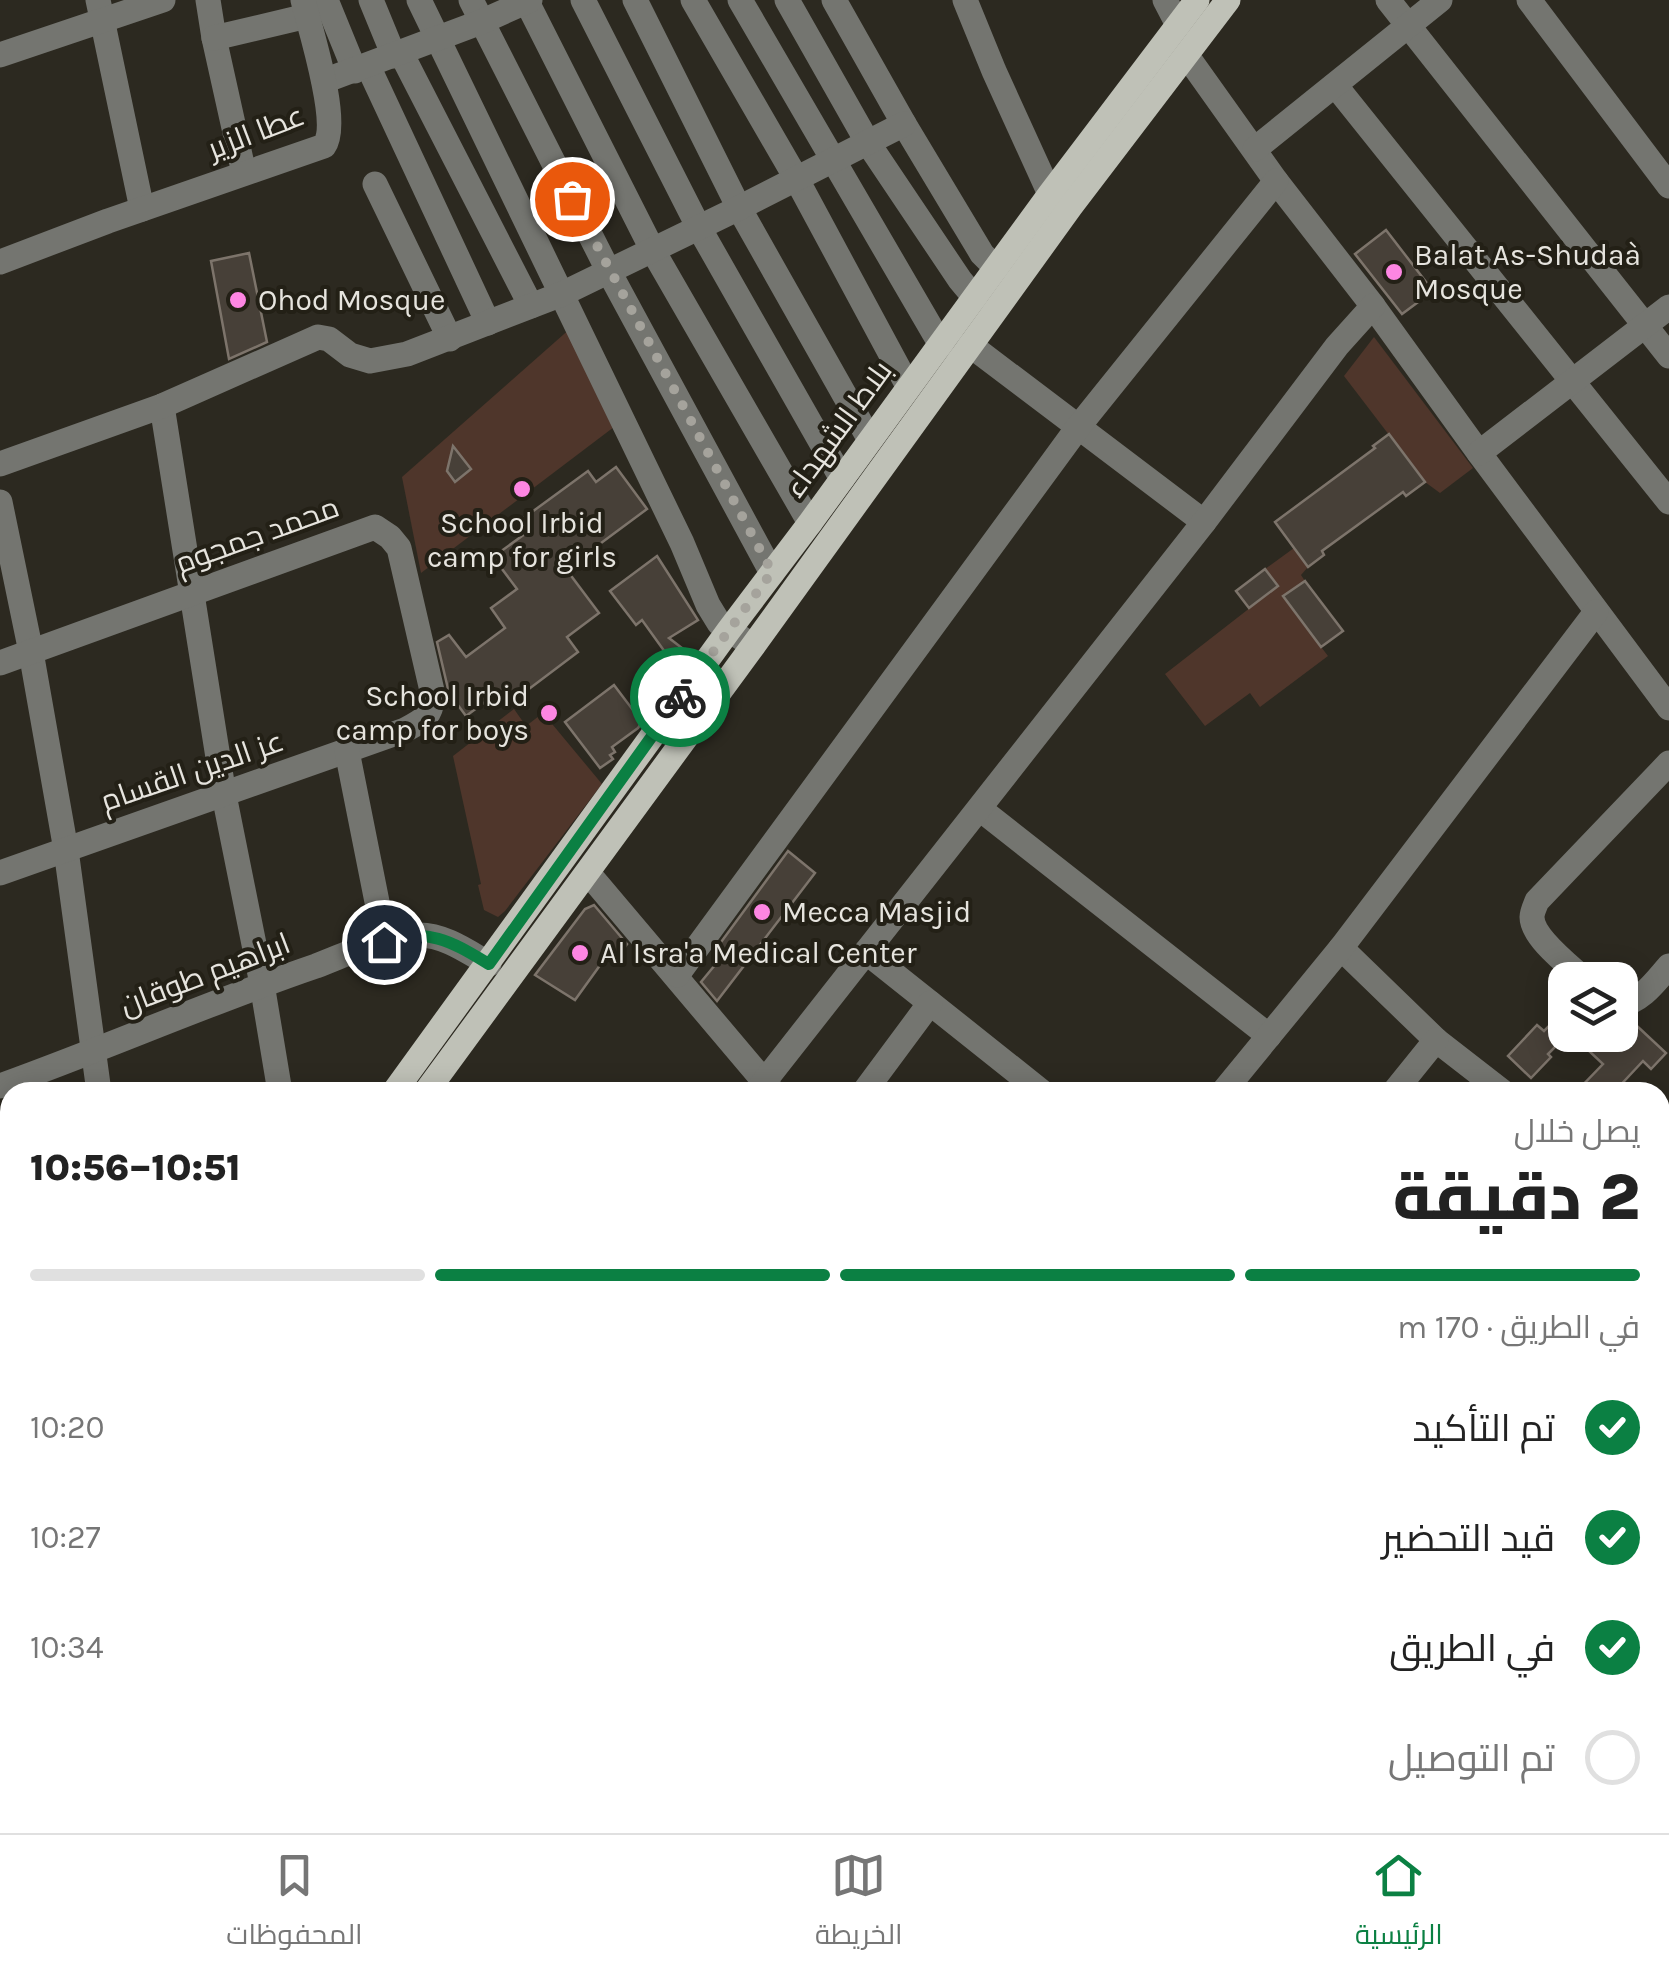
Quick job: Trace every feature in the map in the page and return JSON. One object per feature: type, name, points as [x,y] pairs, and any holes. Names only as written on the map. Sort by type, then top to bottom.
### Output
[{"type":"main road","name":"بلاط الشهداء","points":[[401,1082],[996,268],[1060,200],[1196,0]]},
{"type":"main road","points":[[433,1082],[970,345],[1060,200],[1187,56],[1228,0]]},
{"type":"street","points":[[0,55],[100,10],[163,0]]},
{"type":"street","points":[[208,0],[244,173]]},
{"type":"street","points":[[370,0],[531,306]]},
{"type":"street","points":[[419,0],[682,543],[708,605],[720,623],[753,646]]},
{"type":"street","points":[[584,0],[698,226],[842,479]]},
{"type":"street","points":[[635,0],[739,208],[870,440]]},
{"type":"street","points":[[693,0],[796,178],[908,386]]},
{"type":"street","points":[[740,0],[940,345]]},
{"type":"street","points":[[787,0],[868,143],[975,298]]},
{"type":"street","points":[[834,0],[982,254],[996,268]]},
{"type":"street","points":[[964,0],[1060,200]]},
{"type":"street","points":[[1165,0],[1178,25]]},
{"type":"street","points":[[1388,0],[1669,356]]},
{"type":"street","points":[[1255,150],[1440,0]]},
{"type":"street","points":[[1529,0],[1669,186]]},
{"type":"street","points":[[524,2],[652,249],[810,523]]},
{"type":"street","name":"عطا الزير","points":[[0,262],[319,148],[327,143],[329,127],[324,81],[437,39],[476,11],[524,2]]},
{"type":"street","points":[[214,38],[312,5]]},
{"type":"street","points":[[312,5],[361,68],[488,323]]},
{"type":"street","points":[[312,5],[324,81]]},
{"type":"street","points":[[100,10],[142,209]]},
{"type":"street","points":[[476,11],[608,270],[772,572]]},
{"type":"street","points":[[1187,56],[1669,708]]},
{"type":"street","points":[[1335,84],[1669,502]]},
{"type":"street","points":[[0,464],[162,406],[318,337],[370,361],[407,354],[450,338],[562,294],[904,124]]},
{"type":"street","points":[[676,976],[1079,426],[1276,180]]},
{"type":"street","points":[[374,184],[450,338]]},
{"type":"street","points":[[769,1082],[1337,346],[1373,306]]},
{"type":"street","points":[[1480,454],[1669,307]]},
{"type":"street","points":[[970,345],[1204,522]]},
{"type":"street","points":[[162,406],[224,794],[278,1082]]},
{"type":"street","points":[[0,502],[66,850],[97,1082]]},
{"type":"street","name":"محمد جمجوم","points":[[0,664],[375,527],[399,548],[432,695],[432,710],[405,730]]},
{"type":"street","points":[[1231,1082],[1341,948],[1596,612]]},
{"type":"street","name":"عز الدين القسام","points":[[0,873],[405,730]]},
{"type":"street","points":[[347,751],[384,942]]},
{"type":"street","points":[[1567,962],[1537,932],[1533,910],[1669,764]]},
{"type":"street","points":[[980,809],[1268,1036]]},
{"type":"street","points":[[588,873],[676,976],[759,1082]]},
{"type":"street","name":"ابراهيم طوقان","points":[[11,1082],[262,984],[384,942],[418,935],[438,937],[489,964]]},
{"type":"street","points":[[1341,948],[1436,1040],[1490,1082]]},
{"type":"street","points":[[866,952],[1027,1082]]},
{"type":"street","points":[[1638,998],[1669,966]]},
{"type":"street","points":[[872,1082],[930,1004]]},
{"type":"street","points":[[1402,1082],[1436,1040]]},
{"type":"shaded area","points":[[572,327],[614,427],[421,573],[402,477]]},
{"type":"shaded area","points":[[1374,337],[1473,468],[1440,493],[1425,482],[1344,376]]},
{"type":"shaded area","points":[[1294,548],[1308,567],[1301,575],[1305,581],[1283,597],[1328,656],[1260,707],[1250,693],[1205,726],[1165,674],[1278,586],[1265,569]]},
{"type":"shaded area","points":[[514,709],[526,726],[543,713],[602,784],[498,917],[484,910],[453,756]]},
{"type":"building","name":"Balat As-Shudaà Mosque","points":[[1386,230],[1433,291],[1402,314],[1355,254]]},
{"type":"building","name":"Ohod Mosque","points":[[249,253],[267,342],[229,359],[211,261]]},
{"type":"building","points":[[1389,434],[1425,482],[1406,496],[1403,492],[1322,551],[1324,555],[1308,567],[1275,522]]},
{"type":"building","points":[[453,446],[471,469],[455,482],[447,471]]},
{"type":"building","points":[[616,467],[647,509],[566,569],[599,613],[567,637],[578,652],[509,704],[500,691],[466,716],[449,693],[437,642],[449,635],[466,657],[505,628],[491,608],[517,589],[493,557],[529,531],[521,520],[588,471],[596,482]]},
{"type":"building","points":[[657,556],[698,620],[669,638],[691,655],[664,692],[654,679],[670,659],[642,620],[636,625],[610,591]]},
{"type":"building","points":[[1265,569],[1278,586],[1249,608],[1236,591]]},
{"type":"building","points":[[1305,581],[1343,631],[1321,647],[1283,596]]},
{"type":"building","points":[[614,685],[642,722],[612,747],[613,759],[600,768],[565,722]]},
{"type":"building","name":"Mecca Masjid","points":[[788,851],[815,873],[717,1001],[701,982],[720,959],[713,953]]},
{"type":"building","name":"Al Isra'a Medical Center","points":[[594,905],[627,944],[619,956],[611,950],[575,1000],[535,975],[585,909]]},
{"type":"building","points":[[1537,1025],[1544,1031],[1548,1027],[1551,1057],[1531,1078],[1508,1056]]},
{"type":"building","points":[[1638,1027],[1666,1053],[1651,1069],[1643,1061],[1623,1082],[1586,1082],[1603,1064],[1590,1052],[1638,1052]]},
{"type":"way so far","points":[[572,199],[772,572],[680,697]]},
{"type":"place","name":"Balat As-Shudaà Mosque","points":[[1394,272]]},
{"type":"place","name":"Ohod Mosque","points":[[238,300]]},
{"type":"place","name":"School Irbid camp for girls","points":[[522,489]]},
{"type":"place","name":"School Irbid camp for boys","points":[[549,713]]},
{"type":"place","name":"Mecca Masjid","points":[[762,912]]},
{"type":"place","name":"Al Isra'a Medical Center","points":[[580,953]]},
{"type":"route","points":[[384,942],[418,935],[438,937],[489,964],[680,697]]}]
